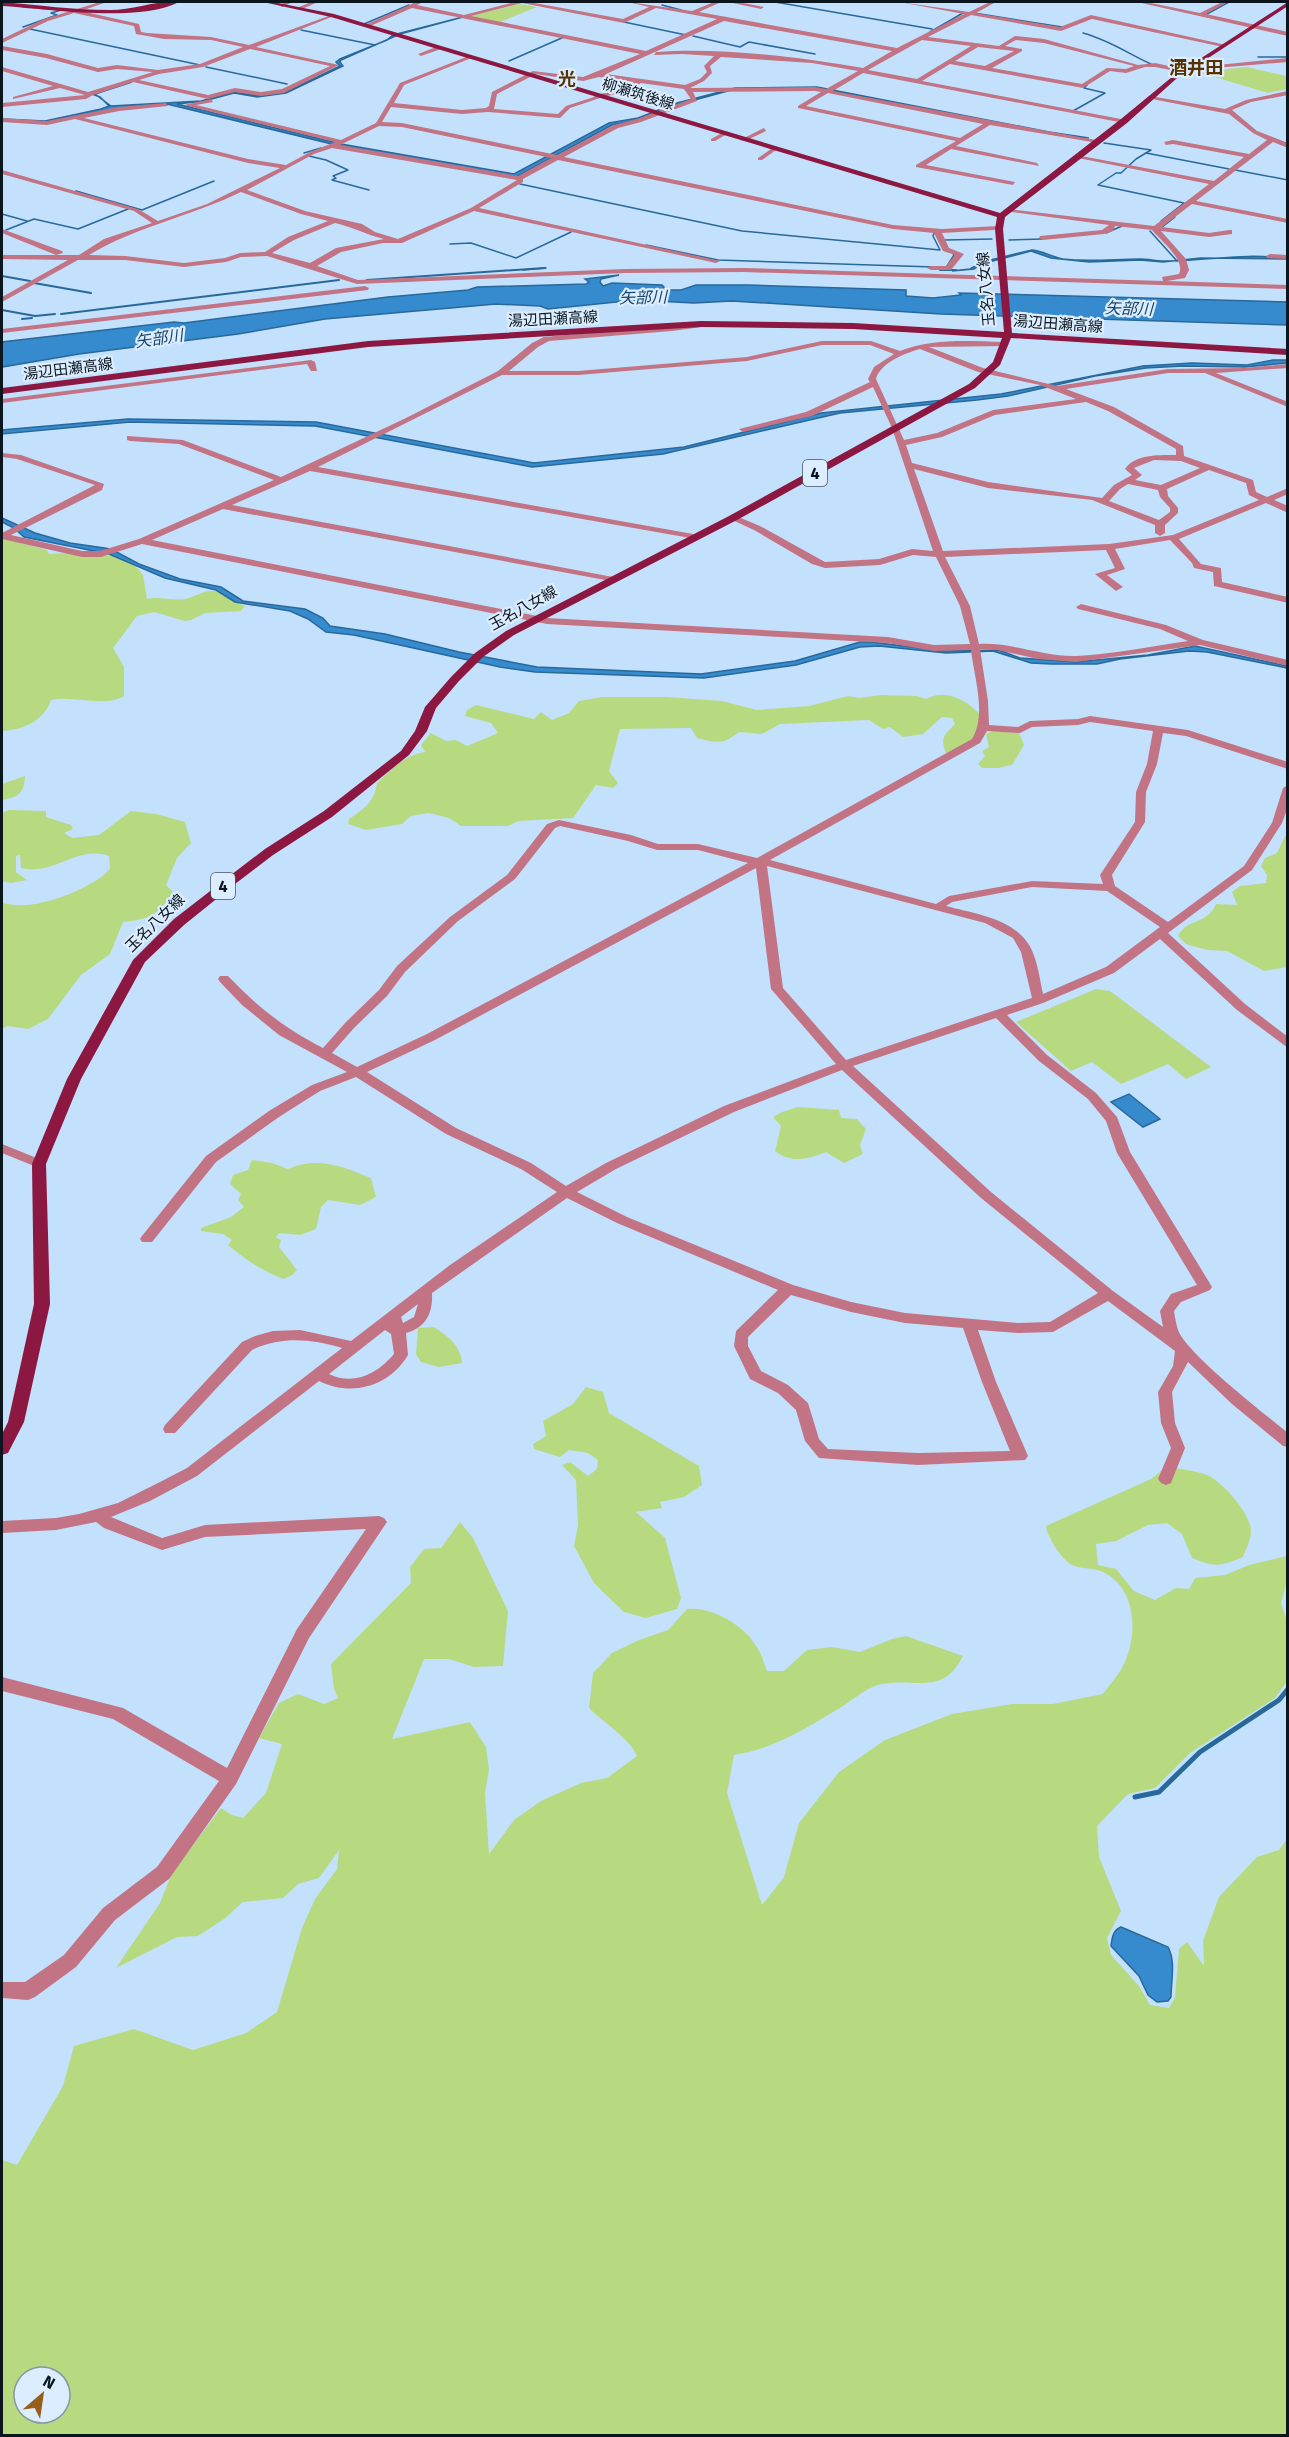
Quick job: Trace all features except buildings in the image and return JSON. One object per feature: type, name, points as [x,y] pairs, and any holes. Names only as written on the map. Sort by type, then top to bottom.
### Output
[{"type":"main road","points":[[2,4],[74,11],[127,11],[176,2]]},
{"type":"main road","name":"柳瀬筑後線","points":[[266,2],[332,15],[655,114],[1004,214]]},
{"type":"main road","points":[[1004,214],[1188,69],[1287,3]]},
{"type":"main road","name":"玉名八女線","points":[[2,1449],[16,1422],[42,1304],[39,1164],[74,1078],[140,960],[179,922],[222,888],[269,852],[328,814],[405,753],[421,731],[431,707],[475,659],[510,633],[733,518],[953,399],[972,386],[997,363],[1008,333],[999,229],[1004,214]]},
{"type":"main road","name":"湯辺田瀬高線","points":[[2,391],[368,344],[701,324],[853,326],[1008,333],[1287,352]]},
{"type":"street","points":[[2,41],[27,28],[104,2]]},
{"type":"street","points":[[282,5],[290,2]]},
{"type":"street","points":[[300,8],[315,2]]},
{"type":"street","points":[[402,2],[608,44],[644,54],[681,52],[817,62],[918,81],[932,86],[1124,121]]},
{"type":"street","points":[[464,16],[522,2],[624,21],[664,2]]},
{"type":"street","points":[[631,2],[898,50]]},
{"type":"street","points":[[693,13],[718,2]]},
{"type":"street","points":[[731,2],[761,7],[752,11]]},
{"type":"street","points":[[902,2],[1062,28]]},
{"type":"street","points":[[961,140],[800,107],[898,50],[967,13],[993,2]]},
{"type":"street","points":[[1140,2],[1287,34]]},
{"type":"street","points":[[1202,14],[1225,2]]},
{"type":"street","points":[[366,26],[416,4]]},
{"type":"street","points":[[74,11],[137,25],[138,33],[146,35],[173,39],[210,39],[336,65],[284,91],[261,94],[235,90],[208,97],[131,80]]},
{"type":"street","points":[[3,102],[70,100],[163,71],[201,66],[332,15]]},
{"type":"street","points":[[735,20],[744,16]]},
{"type":"street","points":[[1039,40],[1091,17],[1224,45]]},
{"type":"street","points":[[488,110],[492,107],[494,93],[527,75],[539,72],[583,80],[725,18]]},
{"type":"street","points":[[1011,26],[1021,21]]},
{"type":"street","points":[[921,38],[1002,46],[1020,50],[987,68]]},
{"type":"street","points":[[1002,46],[1015,38],[1039,40],[1140,67]]},
{"type":"street","points":[[964,39],[974,44]]},
{"type":"street","points":[[918,81],[951,62],[974,44]]},
{"type":"street","points":[[2,48],[47,56],[98,70],[117,67],[163,71]]},
{"type":"street","points":[[421,54],[439,48]]},
{"type":"street","points":[[455,52],[465,50]]},
{"type":"street","points":[[686,88],[702,80],[710,72],[707,66],[719,55]]},
{"type":"street","points":[[378,124],[402,84],[471,57]]},
{"type":"street","points":[[951,62],[1083,86],[1109,69],[1126,71],[1155,65],[1188,69],[1287,60]]},
{"type":"street","points":[[2,69],[88,94]]},
{"type":"street","points":[[598,75],[721,91],[830,90],[989,123],[1098,141]]},
{"type":"street","points":[[390,105],[462,112],[488,110],[560,116],[568,107],[622,91],[641,80]]},
{"type":"street","points":[[3,102],[60,86]]},
{"type":"street","points":[[333,146],[519,178],[553,156],[616,126],[694,99],[686,88]]},
{"type":"street","points":[[1226,111],[1237,104],[1260,97],[1287,93]]},
{"type":"street","points":[[267,98],[235,94],[187,105],[342,142]]},
{"type":"street","points":[[1152,97],[1226,111],[1238,116],[1255,132],[1287,146]]},
{"type":"street","points":[[2,120],[41,124],[119,109],[166,105]]},
{"type":"street","points":[[76,118],[248,161],[287,167]]},
{"type":"street","points":[[989,123],[918,166],[1013,183]]},
{"type":"street","points":[[2,300],[107,241],[200,209],[312,153],[333,146],[378,124],[402,125],[893,226],[938,231],[994,228]]},
{"type":"street","points":[[743,140],[764,130]]},
{"type":"street","points":[[713,140],[723,134]]},
{"type":"street","points":[[1155,229],[1271,139],[1287,136]]},
{"type":"street","points":[[1166,143],[1173,142],[1249,156]]},
{"type":"street","points":[[949,147],[1037,165]]},
{"type":"street","points":[[760,159],[774,149]]},
{"type":"street","points":[[1078,156],[1215,183]]},
{"type":"street","points":[[2,172],[121,205],[136,210],[157,223]]},
{"type":"street","points":[[311,266],[339,250],[399,239],[473,209],[521,181],[519,178]]},
{"type":"street","points":[[241,190],[303,213],[359,226],[379,236],[399,239]]},
{"type":"street","points":[[1191,202],[1287,221]]},
{"type":"street","points":[[473,209],[716,261]]},
{"type":"street","points":[[1004,214],[1209,235],[1229,232]]},
{"type":"street","points":[[267,254],[288,237],[319,229],[335,220]]},
{"type":"street","points":[[1043,237],[1104,232],[1113,224]]},
{"type":"street","points":[[1024,280],[1135,275],[1164,279],[1182,276],[1185,273],[1183,261],[1155,229]]},
{"type":"street","points":[[2,231],[66,256]]},
{"type":"street","points":[[837,264],[948,268],[960,254],[946,249],[938,236],[938,231]]},
{"type":"street","points":[[2,258],[66,256],[125,258],[184,265],[226,260],[240,255],[267,254],[357,282],[625,271],[800,271],[1004,280],[1287,287]]},
{"type":"street","points":[[1270,256],[1287,258]]},
{"type":"street","points":[[625,271],[651,263],[716,261],[804,263]]},
{"type":"street","points":[[2,323],[350,280]]},
{"type":"street","points":[[2,331],[420,280]]},
{"type":"street","points":[[2,536],[60,550],[101,554],[142,541],[309,468],[378,435],[501,373],[535,345],[547,339],[672,329],[701,324]]},
{"type":"street","points":[[501,373],[578,373],[747,358],[822,343],[871,343],[899,353]]},
{"type":"street","points":[[147,1239],[211,1159],[274,1114],[316,1088],[357,1072],[431,1037],[759,862],[956,755],[976,741],[984,728],[983,701],[976,649],[965,606],[939,554],[902,442],[872,379],[872,372],[899,353],[930,343],[1004,344]]},
{"type":"street","points":[[917,346],[988,372],[1049,386],[1111,409],[1180,448],[1181,458]]},
{"type":"street","points":[[2,401],[311,362],[315,369]]},
{"type":"street","points":[[1049,386],[1133,375],[1287,366]]},
{"type":"street","points":[[1200,370],[1287,405]]},
{"type":"street","points":[[743,429],[809,414],[875,383]]},
{"type":"street","points":[[902,442],[939,435],[989,414],[1087,400]]},
{"type":"street","points":[[130,438],[180,442],[281,480]]},
{"type":"street","points":[[2,455],[100,484],[99,488],[2,536]]},
{"type":"street","points":[[1104,502],[1126,481],[1138,475],[1129,469],[1141,461],[1153,457],[1181,458],[1206,468],[1238,476],[1250,482],[1252,493],[1287,510]]},
{"type":"street","points":[[910,465],[988,485],[1078,495],[1104,502],[1161,524]]},
{"type":"street","points":[[309,468],[693,537]]},
{"type":"street","points":[[1126,481],[1162,488],[1206,468]]},
{"type":"street","points":[[1159,539],[1161,524],[1174,513],[1174,508],[1164,497],[1162,488]]},
{"type":"street","points":[[733,518],[757,528],[815,562],[825,565],[880,562],[912,552],[939,554],[1109,547],[1172,537],[1287,491]]},
{"type":"street","points":[[222,506],[613,580]]},
{"type":"street","points":[[1172,537],[1196,562],[1197,566],[1218,570],[1217,584],[1287,600]]},
{"type":"street","points":[[142,541],[557,622],[888,640],[934,648],[976,649],[993,646],[1038,656],[1076,659],[1200,642]]},
{"type":"street","points":[[1109,547],[1120,569],[1100,574],[1119,587],[1116,588]]},
{"type":"street","points":[[1081,607],[1163,627],[1200,642],[1287,663]]},
{"type":"street","points":[[984,728],[1020,730],[1030,724],[1078,722],[1090,719],[1188,733],[1287,766]]},
{"type":"street","points":[[1110,888],[1107,875],[1140,822],[1141,792],[1152,764],[1159,729]]},
{"type":"street","points":[[2,1527],[57,1525],[100,1516],[146,1498],[192,1472],[379,1328],[396,1322],[424,1292],[455,1268],[566,1192],[649,1147],[719,1114],[844,1065],[1040,1000],[1110,970],[1248,868],[1277,823],[1287,788]]},
{"type":"street","points":[[324,1055],[350,1025],[383,993],[401,969],[454,919],[511,877],[551,825],[559,823],[631,838],[657,847],[698,847],[989,921],[1017,936],[1027,952],[1040,1000]]},
{"type":"street","points":[[759,862],[777,989],[844,1065],[986,1194],[1108,1294],[1183,1349],[1237,1400],[1287,1442]]},
{"type":"street","points":[[938,909],[949,899],[1032,884],[1110,888],[1165,931],[1242,1007],[1287,1044]]},
{"type":"street","points":[[224,979],[246,1002],[283,1032],[357,1072],[451,1131],[526,1166],[566,1192],[622,1220],[789,1289],[851,1307],[905,1318],[1018,1328],[1053,1327],[1108,1294]]},
{"type":"street","points":[[999,1014],[1043,1058],[1092,1096],[1112,1120],[1124,1153],[1204,1287],[1176,1298],[1167,1311],[1171,1332],[1183,1349],[1180,1366],[1165,1392],[1168,1423],[1178,1448],[1166,1479]]},
{"type":"street","points":[[2,1148],[39,1164]]},
{"type":"street","points":[[789,1289],[741,1335],[741,1346],[755,1375],[783,1389],[803,1407],[812,1441],[824,1454],[918,1459],[1020,1456],[989,1382],[969,1324]]},
{"type":"street","points":[[318,1375],[342,1385],[358,1383],[381,1374],[394,1365],[401,1355],[396,1322]]},
{"type":"street","points":[[170,1429],[247,1346],[259,1340],[282,1335],[308,1335],[324,1337],[354,1347]]},
{"type":"street","points":[[2,1990],[28,1991],[70,1961],[109,1914],[163,1873],[230,1779],[303,1634],[379,1522],[206,1531],[162,1545],[109,1524],[100,1516]]},
{"type":"street","points":[[2,1684],[117,1713],[230,1779]]},
{"type":"green space","points":[[520,4],[537,7],[500,22],[470,16]]},
{"type":"green space","points":[[1247,67],[1287,76],[1287,89],[1268,93],[1198,72]]},
{"type":"green space","points":[[2,538],[47,550],[49,554],[114,556],[135,566],[143,575],[147,599],[185,599],[214,591],[223,593],[245,606],[241,611],[205,613],[185,621],[154,612],[137,616],[113,648],[124,667],[124,696],[107,701],[51,700],[43,714],[32,723],[18,729],[2,731]]},
{"type":"green space","points":[[881,695],[917,696],[926,699],[950,695],[971,706],[983,717],[978,732],[967,745],[946,753],[943,744],[944,737],[955,724],[952,718],[942,717],[923,734],[903,737],[890,727],[883,729],[869,720],[780,724],[762,734],[739,732],[720,742],[697,738],[691,728],[620,729],[609,771],[618,783],[613,788],[596,785],[573,818],[518,821],[508,826],[461,826],[449,818],[429,813],[411,816],[402,824],[366,830],[348,824],[349,819],[371,800],[377,783],[393,768],[411,756],[425,752],[421,745],[431,733],[446,741],[456,740],[467,746],[498,733],[491,723],[465,716],[467,710],[476,705],[534,719],[541,712],[552,720],[569,713],[579,701],[602,697],[667,697],[722,701],[757,710],[809,706],[848,696],[859,698]]},
{"type":"green space","points":[[993,731],[1019,733],[1024,745],[1012,765],[982,768],[978,764],[985,756],[982,751],[989,747],[986,734]]},
{"type":"green space","points":[[25,776],[22,791],[12,798],[2,800],[2,784]]},
{"type":"green space","points":[[9,810],[46,811],[46,817],[71,825],[73,829],[64,833],[72,838],[99,835],[131,811],[156,814],[185,822],[191,843],[177,858],[166,885],[173,892],[163,906],[147,917],[123,922],[110,954],[81,975],[48,1019],[28,1029],[7,1026],[2,1029],[2,903],[35,904],[83,888],[110,869],[109,856],[86,854],[56,865],[34,869],[21,868],[20,855],[16,856],[16,872],[27,880],[11,883],[2,881],[2,813]]},
{"type":"green space","points":[[1285,836],[1288,836],[1287,967],[1264,971],[1227,951],[1207,950],[1186,944],[1178,936],[1187,926],[1207,916],[1216,904],[1237,905],[1232,892],[1240,886],[1266,883],[1267,875],[1261,866],[1265,858],[1277,853]]},
{"type":"green space","points":[[1096,989],[1110,991],[1211,1067],[1186,1079],[1168,1064],[1121,1084],[1092,1062],[1071,1071],[1016,1022]]},
{"type":"green space","points":[[798,1107],[839,1110],[841,1118],[857,1119],[866,1129],[860,1145],[863,1154],[844,1163],[826,1152],[813,1157],[794,1159],[775,1151],[781,1126],[773,1117]]},
{"type":"green space","points":[[252,1160],[272,1163],[288,1169],[309,1163],[340,1166],[371,1178],[376,1197],[360,1205],[328,1200],[321,1207],[316,1229],[300,1235],[279,1233],[276,1237],[281,1240],[279,1247],[297,1270],[284,1279],[261,1269],[241,1256],[228,1245],[232,1240],[223,1234],[201,1231],[201,1228],[231,1217],[244,1207],[238,1200],[241,1194],[230,1184],[233,1175],[248,1170]]},
{"type":"green space","points":[[434,1327],[453,1342],[459,1351],[462,1363],[439,1367],[421,1362],[416,1354],[418,1328]]},
{"type":"green space","points":[[586,1387],[603,1392],[609,1413],[699,1466],[702,1485],[684,1497],[660,1502],[662,1508],[636,1512],[665,1538],[681,1598],[677,1609],[646,1618],[624,1612],[594,1583],[574,1546],[578,1525],[576,1480],[562,1465],[570,1462],[588,1476],[597,1469],[598,1460],[588,1453],[569,1450],[560,1457],[534,1449],[533,1444],[546,1436],[543,1421],[573,1404]]},
{"type":"green space","points":[[1166,1467],[1207,1475],[1228,1491],[1241,1507],[1250,1524],[1251,1534],[1243,1557],[1218,1565],[1192,1558],[1182,1534],[1167,1523],[1148,1525],[1116,1541],[1096,1544],[1098,1565],[1116,1569],[1134,1591],[1155,1600],[1176,1588],[1189,1589],[1195,1578],[1225,1575],[1249,1565],[1287,1556],[1287,1581],[1281,1603],[1287,1621],[1286,1683],[1275,1698],[1190,1753],[1155,1788],[1128,1794],[1097,1826],[1099,1857],[1121,1911],[1107,1938],[1111,1955],[1139,1986],[1150,2005],[1169,2008],[1175,1997],[1179,1949],[1187,1942],[1204,1966],[1203,1941],[1219,1897],[1257,1857],[1279,1850],[1287,1839],[1287,2435],[2,2435],[2,2160],[17,2165],[63,2086],[74,2046],[134,2029],[193,2050],[246,2033],[277,2012],[302,1928],[315,1899],[337,1869],[339,1850],[319,1878],[298,1884],[283,1898],[243,1902],[224,1919],[198,1936],[177,1937],[116,1968],[160,1903],[172,1873],[221,1808],[232,1815],[243,1818],[266,1793],[282,1744],[259,1738],[279,1703],[298,1694],[324,1704],[338,1698],[334,1689],[331,1664],[411,1583],[410,1567],[424,1549],[441,1548],[460,1522],[473,1538],[508,1611],[503,1666],[474,1667],[449,1659],[424,1659],[392,1739],[470,1722],[486,1747],[489,1770],[485,1793],[489,1854],[514,1820],[541,1801],[581,1783],[607,1778],[637,1756],[623,1737],[589,1708],[593,1673],[612,1653],[668,1630],[687,1609],[717,1614],[737,1625],[753,1641],[767,1671],[784,1671],[807,1650],[832,1647],[860,1652],[906,1636],[963,1656],[955,1669],[946,1677],[926,1683],[878,1685],[864,1691],[791,1736],[763,1748],[734,1755],[727,1793],[762,1905],[784,1877],[799,1823],[839,1772],[885,1740],[952,1714],[1012,1704],[1053,1704],[1103,1694],[1120,1671],[1131,1643],[1132,1616],[1129,1603],[1124,1591],[1116,1581],[1105,1573],[1074,1566],[1065,1560],[1052,1542],[1046,1526],[1151,1479]]},
{"type":"water","points":[[463,17],[400,34],[388,39],[393,35]]},
{"type":"water","points":[[380,43],[341,60],[343,66],[286,93],[257,97],[234,93],[204,101],[177,104],[341,144],[514,174],[609,123],[638,118],[677,103],[735,88],[817,87],[1089,138],[1052,134],[816,88],[735,89],[680,104],[639,120],[612,125],[516,177],[340,146],[167,104],[120,108],[47,122],[2,119],[45,121],[109,106],[103,100],[111,106],[201,101],[233,92],[261,96],[286,92],[340,66],[336,62],[340,59]]},
{"type":"water","points":[[1032,250],[1073,260],[1175,261],[1089,262],[1051,258],[1031,251],[981,264],[974,269],[952,271],[970,269],[982,262]]},
{"type":"water","points":[[1257,256],[1287,259],[1215,258]]},
{"type":"water","points":[[1201,258],[1215,258],[1195,260],[1175,261]]},
{"type":"water","name":"矢部川","points":[[619,275],[601,279],[600,282],[603,286],[612,283],[662,285],[664,287],[662,290],[681,290],[696,285],[748,285],[906,290],[906,296],[933,298],[961,295],[959,293],[1287,302],[1287,325],[941,314],[732,301],[694,303],[636,300],[548,309],[540,306],[496,304],[325,319],[238,334],[79,354],[2,367],[2,342],[174,322],[184,323],[388,297],[468,290],[477,287],[586,284],[589,282],[585,279]]},
{"type":"water","points":[[1287,360],[1287,363],[1245,367],[1146,368],[1095,376],[1008,396],[840,413],[663,454],[532,467],[315,426],[130,422],[2,434],[2,430],[128,419],[316,422],[534,463],[684,447],[821,413],[1001,394],[1143,366],[1192,363],[1247,365]]},
{"type":"water","points":[[2,518],[35,533],[70,543],[111,549],[139,564],[180,579],[221,587],[243,601],[305,609],[323,618],[330,626],[385,634],[459,652],[537,667],[701,674],[795,661],[860,642],[871,642],[945,651],[999,650],[1020,658],[1076,662],[1148,655],[1195,646],[1287,666],[1287,668],[1207,652],[1189,651],[1097,664],[1051,664],[1031,663],[993,651],[946,653],[879,646],[860,647],[796,665],[704,678],[535,672],[500,667],[354,635],[326,632],[308,619],[290,611],[235,602],[216,590],[165,578],[109,554],[24,537],[14,528],[2,522]]},
{"type":"water","points":[[1129,1094],[1160,1119],[1143,1127],[1111,1102]]},
{"type":"water","points":[[1121,1927],[1168,1947],[1172,1958],[1172,1971],[1171,1997],[1168,2001],[1157,2002],[1148,1995],[1139,1976],[1111,1946],[1112,1937]]},
{"type":"waterway","points":[[506,2],[511,2]]},
{"type":"waterway","points":[[775,2],[932,29]]},
{"type":"waterway","points":[[1207,14],[1229,2]]},
{"type":"waterway","points":[[364,24],[409,5]]},
{"type":"waterway","points":[[662,5],[681,10]]},
{"type":"waterway","points":[[23,27],[57,15],[51,13],[61,10]]},
{"type":"waterway","points":[[930,32],[963,13]]},
{"type":"waterway","points":[[974,13],[1062,27]]},
{"type":"waterway","points":[[624,22],[686,35]]},
{"type":"waterway","points":[[30,29],[200,65]]},
{"type":"waterway","points":[[301,30],[375,45]]},
{"type":"waterway","points":[[1083,33],[1110,43],[1151,64]]},
{"type":"waterway","points":[[693,36],[740,47],[749,42],[815,54]]},
{"type":"waterway","points":[[509,61],[564,37]]},
{"type":"waterway","points":[[1258,57],[1288,57]]},
{"type":"waterway","points":[[206,67],[287,84]]},
{"type":"waterway","points":[[1073,111],[1105,93],[1084,88],[1087,85]]},
{"type":"waterway","points":[[1104,143],[1151,150],[1146,153]]},
{"type":"waterway","points":[[304,153],[321,148]]},
{"type":"waterway","points":[[1146,153],[1229,169]]},
{"type":"waterway","points":[[1146,153],[1121,173],[1116,173],[1098,185],[1184,203],[1161,221]]},
{"type":"waterway","points":[[309,156],[326,160],[348,170],[333,176],[336,178],[332,180],[369,190]]},
{"type":"waterway","points":[[1235,170],[1288,180]]},
{"type":"waterway","points":[[76,191],[142,210],[214,181]]},
{"type":"waterway","points":[[520,184],[742,231],[940,250],[933,236],[934,233]]},
{"type":"waterway","points":[[6,230],[34,219],[78,229],[128,209]]},
{"type":"waterway","points":[[2,214],[27,221]]},
{"type":"waterway","points":[[1161,228],[1175,217]]},
{"type":"waterway","points":[[1106,233],[1122,226]]},
{"type":"waterway","points":[[1150,231],[1177,261]]},
{"type":"waterway","points":[[450,244],[471,243],[516,258],[571,232]]},
{"type":"waterway","points":[[945,240],[992,239]]},
{"type":"waterway","points":[[1009,240],[1042,239]]},
{"type":"waterway","points":[[646,245],[718,260],[934,267]]},
{"type":"waterway","points":[[947,266],[954,255],[952,252]]},
{"type":"waterway","points":[[367,280],[545,268]]},
{"type":"waterway","points":[[523,270],[546,268]]},
{"type":"waterway","points":[[940,270],[956,270]]},
{"type":"waterway","points":[[2,276],[30,281]]},
{"type":"waterway","points":[[61,314],[339,280]]},
{"type":"waterway","points":[[34,283],[91,293]]},
{"type":"waterway","points":[[2,310],[35,316],[55,314]]},
{"type":"waterway","points":[[22,319],[32,318]]},
{"type":"waterway","points":[[1135,1797],[1159,1792],[1200,1752],[1279,1700],[1288,1689]]},
{"type":"district","name":"酒井田","points":[[1196,68]]},
{"type":"district","name":"光","points":[[567,79]]}]
